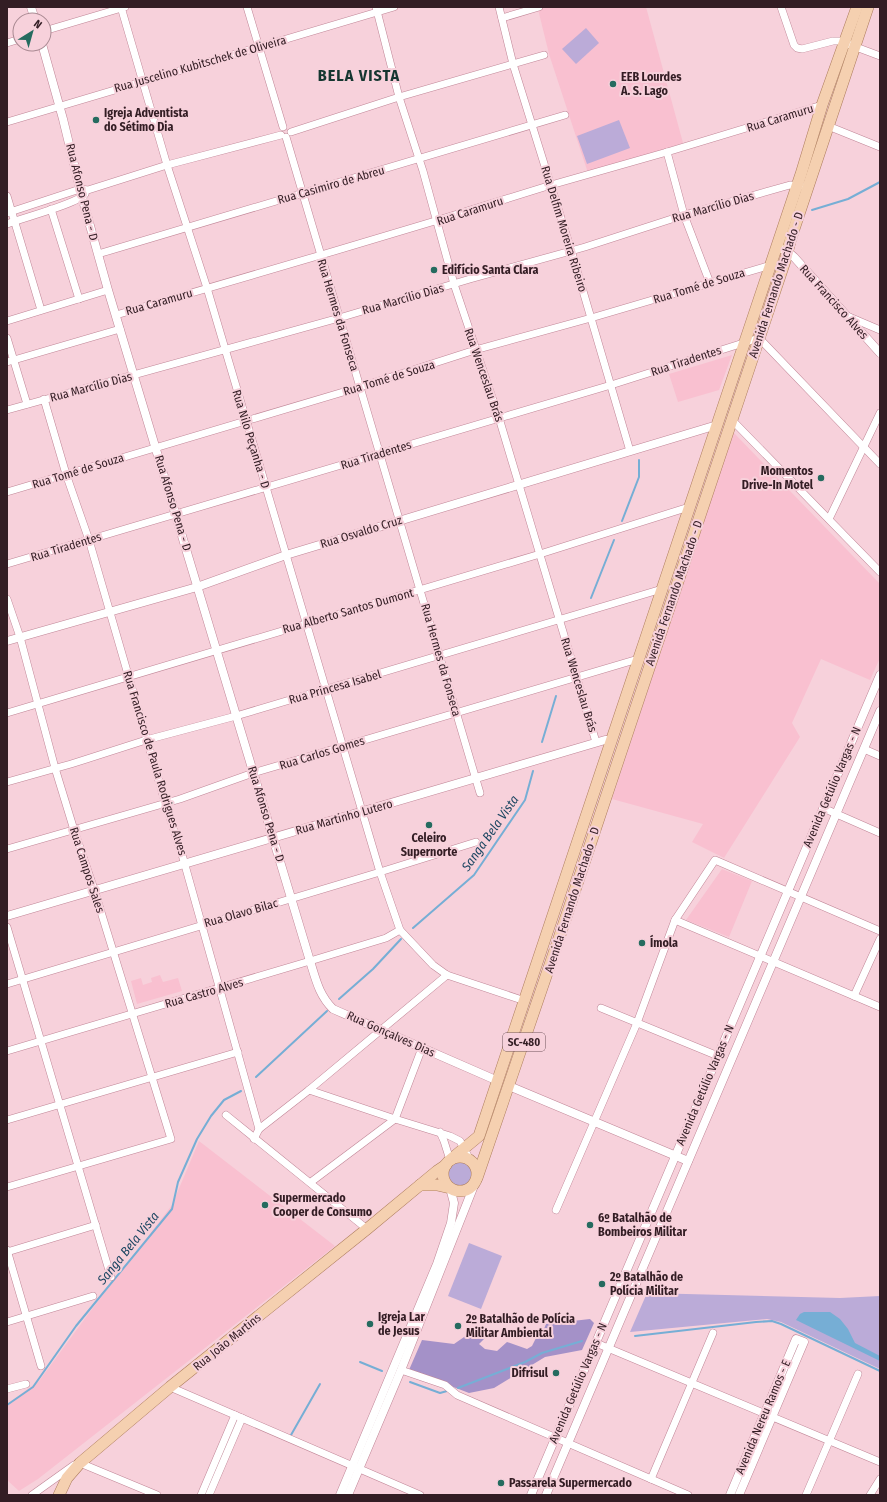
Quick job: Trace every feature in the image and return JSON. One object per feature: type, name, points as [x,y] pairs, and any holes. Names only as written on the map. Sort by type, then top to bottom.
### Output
[{"type":"main road","name":"Avenida Fernando Machado - D","points":[[476,1180],[537,1005],[759,338],[782,249],[803,186],[828,126],[850,43],[857,7]]},
{"type":"main road","name":"Avenida Fernando Machado - D","points":[[803,186],[822,106],[868,7]]},
{"type":"main road","name":"Avenida Fernando Machado - D","points":[[448,1163],[480,1136],[744,343],[771,265],[782,249]]},
{"type":"main road","points":[[652,619],[650,641],[656,646]]},
{"type":"main road","points":[[611,740],[624,743]]},
{"type":"main road","points":[[583,824],[596,829]]},
{"type":"main road","points":[[525,1001],[537,1005]]},
{"type":"main road","points":[[420,1186],[437,1185],[460,1192],[471,1188],[476,1180],[476,1168],[470,1160],[457,1158],[448,1163],[443,1174],[444,1179],[450,1188]]},
{"type":"main road","name":"Rua João Martins","points":[[80,1463],[170,1388],[448,1163]]},
{"type":"main road","points":[[63,1493],[67,1478],[80,1463]]},
{"type":"street","points":[[52,29],[122,7]]},
{"type":"street","name":"Rua Nilo Peçanha - D","points":[[122,7],[167,165],[207,288],[224,350],[380,872],[400,930]]},
{"type":"street","name":"Rua Hermes da Fonseca","points":[[247,7],[480,792]]},
{"type":"street","name":"Rua Juscelino Kubitschek de Oliveira","points":[[7,122],[259,47],[376,10],[394,7]]},
{"type":"street","name":"Rua Delfim Moreira Ribeiro","points":[[499,7],[513,64],[571,250],[630,451]]},
{"type":"street","points":[[502,18],[539,7]]},
{"type":"street","points":[[781,7],[794,45],[797,48],[802,49],[832,41],[850,43],[880,56]]},
{"type":"street","name":"Rua Wenceslau Brás","points":[[376,10],[399,97],[419,159],[435,221],[475,350],[499,418],[596,742]]},
{"type":"street","name":"Rua Afonso Pena - D","points":[[44,52],[83,192],[108,290],[310,961]]},
{"type":"street","points":[[9,213],[83,192],[167,165],[285,133],[399,97],[544,55]]},
{"type":"street","name":"Rua Caramuru","points":[[116,315],[321,256],[550,185],[822,106]]},
{"type":"street","name":"Rua Casimiro de Abreu","points":[[98,254],[564,115]]},
{"type":"street","points":[[828,126],[880,147]]},
{"type":"street","points":[[666,152],[684,215],[710,283]]},
{"type":"street","name":"Rua Marcílio Dias","points":[[7,410],[339,318],[571,250],[684,215],[790,185],[803,186]]},
{"type":"street","points":[[7,224],[50,209],[83,192]]},
{"type":"street","points":[[7,196],[9,213],[14,221],[41,310]]},
{"type":"street","points":[[50,209],[79,299]]},
{"type":"street","name":"Rua Francisco Alves","points":[[782,249],[880,353]]},
{"type":"street","name":"Rua Tomé de Souza","points":[[7,492],[360,387],[475,350],[591,318],[771,265]]},
{"type":"street","points":[[7,321],[108,290]]},
{"type":"street","points":[[846,316],[880,330]]},
{"type":"street","points":[[10,361],[120,329]]},
{"type":"street","points":[[7,338],[10,361],[27,404]]},
{"type":"street","points":[[759,338],[880,464]]},
{"type":"street","name":"Rua Tiradentes","points":[[7,564],[611,385],[759,338]]},
{"type":"street","name":"Rua Francisco de Paula Rodrigues Alves","points":[[44,399],[66,474],[89,540],[164,802],[185,864],[259,1129]]},
{"type":"street","points":[[829,519],[880,413]]},
{"type":"street","points":[[732,420],[880,572]]},
{"type":"street","name":"Rua Osvaldo Cruz","points":[[7,641],[197,587],[286,555],[717,425]]},
{"type":"street","name":"Rua Alberto Santos Dumont","points":[[7,712],[540,554],[689,507]]},
{"type":"street","name":"Rua Princesa Isabel","points":[[7,782],[71,764],[146,740],[236,716],[440,656],[662,589]]},
{"type":"street","name":"Rua Campos Sales","points":[[7,599],[20,637],[55,768],[74,830],[95,890],[171,1140],[78,1166]]},
{"type":"street","name":"Rua Carlos Gomes","points":[[7,849],[164,802],[180,799],[253,773],[638,659]]},
{"type":"street","name":"Avenida Getúlio Vargas - N","points":[[531,1495],[880,677]]},
{"type":"street","name":"Avenida Getúlio Vargas - N","points":[[547,1493],[880,711]]},
{"type":"street","name":"Rua Martinho Lutero","points":[[7,916],[596,742],[611,740]]},
{"type":"street","points":[[864,749],[880,756]]},
{"type":"street","points":[[823,808],[880,833]]},
{"type":"street","name":"Rua Olavo Bilac","points":[[7,984],[476,842]]},
{"type":"street","points":[[556,1210],[637,1023],[675,920],[715,860],[880,931]]},
{"type":"street","points":[[675,920],[880,1008]]},
{"type":"street","points":[[7,927],[111,1277]]},
{"type":"street","points":[[400,930],[433,965],[447,975],[525,1001]]},
{"type":"street","name":"Rua Castro Alves","points":[[7,1051],[386,938],[400,930]]},
{"type":"street","points":[[854,996],[880,939]]},
{"type":"street","name":"Rua Gonçalves Dias","points":[[310,961],[320,993],[333,1009],[498,1081]]},
{"type":"street","points":[[254,1139],[259,1129],[309,1090],[447,975]]},
{"type":"street","points":[[601,1008],[718,1056]]},
{"type":"street","points":[[311,1182],[394,1120],[422,1048]]},
{"type":"street","points":[[7,1120],[238,1052]]},
{"type":"street","points":[[509,1086],[688,1161]]},
{"type":"street","points":[[309,1090],[394,1120],[450,1136],[460,1141],[470,1160]]},
{"type":"street","points":[[226,1115],[254,1139],[311,1182],[367,1229]]},
{"type":"street","points":[[440,1132],[444,1141],[448,1163]]},
{"type":"street","points":[[7,1187],[78,1166]]},
{"type":"street","name":"Avenida Fernando Machado - D","points":[[348,1495],[356,1467],[476,1180]]},
{"type":"street","name":"Avenida Fernando Machado - D","points":[[340,1495],[356,1467],[400,1370],[444,1254],[454,1203],[450,1188]]},
{"type":"street","points":[[40,1366],[27,1316],[7,1251],[96,1225]]},
{"type":"street","points":[[643,1231],[656,1236]]},
{"type":"street","points":[[635,1250],[648,1255]]},
{"type":"street","points":[[7,1322],[93,1296]]},
{"type":"street","points":[[603,1326],[616,1332]]},
{"type":"street","points":[[651,1478],[713,1333]]},
{"type":"street","name":"Avenida Nereu Ramos - E","points":[[739,1495],[751,1457],[769,1415],[780,1378],[796,1339],[804,1342],[788,1382],[769,1415]]},
{"type":"street","points":[[596,1343],[880,1462]]},
{"type":"street","points":[[400,1370],[445,1385],[457,1395],[688,1495]]},
{"type":"street","points":[[806,1495],[858,1374]]},
{"type":"street","points":[[780,1378],[788,1382]]},
{"type":"street","points":[[7,1389],[26,1384]]},
{"type":"street","points":[[170,1388],[420,1495]]},
{"type":"street","points":[[223,1453],[235,1415]]},
{"type":"street","points":[[201,1495],[242,1418]]},
{"type":"street","name":"Avenida Nereu Ramos - E","points":[[730,1495],[751,1457]]},
{"type":"street","points":[[80,1463],[157,1495]]},
{"type":"street","name":"Rua João Martins","points":[[32,1495],[74,1465],[80,1463]]},
{"type":"street","points":[[209,1495],[213,1475]]},
{"type":"street","points":[[870,1495],[880,1479]]},
{"type":"street","points":[[48,1484],[56,1484],[63,1493]]},
{"type":"street","points":[[535,1486],[547,1493]]},
{"type":"shaded area","name":"EEB Lourdes A. S. Lago","points":[[544,7],[646,7],[683,143],[588,173],[549,54],[538,9]]},
{"type":"shaded area","points":[[586,28],[599,43],[576,64],[562,49]]},
{"type":"shaded area","points":[[619,120],[630,148],[587,164],[577,136]]},
{"type":"shaded area","points":[[732,355],[719,390],[678,402],[669,374]]},
{"type":"shaded area","points":[[733,432],[880,584],[880,658],[870,680],[821,659],[792,723],[800,737],[724,858],[692,842],[703,824],[612,799]]},
{"type":"shaded area","points":[[722,869],[752,881],[729,937],[686,920]]},
{"type":"shaded area","points":[[160,975],[163,982],[178,978],[182,991],[137,1004],[131,981],[141,978],[143,985],[152,982],[151,978]]},
{"type":"shaded area","points":[[199,1141],[335,1246],[38,1479],[19,1491],[7,1480],[7,1404],[39,1381],[172,1205]]},
{"type":"shaded area","points":[[460,1161],[470,1165],[474,1175],[470,1185],[460,1189],[450,1185],[446,1175],[450,1165]]},
{"type":"shaded area","points":[[469,1243],[502,1256],[481,1309],[448,1296]]},
{"type":"shaded area","points":[[647,1293],[840,1298],[880,1296],[880,1369],[781,1322],[767,1319],[630,1332]]},
{"type":"shaded area","points":[[590,1319],[594,1323],[582,1350],[545,1357],[494,1388],[469,1393],[409,1370],[422,1340],[454,1344],[467,1335],[486,1337],[479,1344],[485,1349],[497,1351],[507,1342],[527,1349],[532,1346],[540,1330],[544,1329],[546,1324]]},
{"type":"water","points":[[804,1312],[830,1312],[840,1319],[848,1329],[855,1343],[880,1356],[880,1361],[796,1320],[800,1314]]},
{"type":"waterway","name":"Sanga Bela Vista","points":[[812,210],[848,199],[880,182]]},
{"type":"waterway","name":"Sanga Bela Vista","points":[[622,521],[639,477],[639,460]]},
{"type":"waterway","name":"Sanga Bela Vista","points":[[591,598],[614,540]]},
{"type":"waterway","name":"Sanga Bela Vista","points":[[542,742],[556,696]]},
{"type":"waterway","name":"Sanga Bela Vista","points":[[413,928],[474,875],[525,800],[533,771]]},
{"type":"waterway","name":"Sanga Bela Vista","points":[[339,999],[373,969],[401,939]]},
{"type":"waterway","name":"Sanga Bela Vista","points":[[256,1077],[327,1011]]},
{"type":"waterway","name":"Sanga Bela Vista","points":[[7,1405],[33,1387],[76,1326],[172,1209],[178,1182],[197,1139],[211,1116],[224,1100],[241,1091]]},
{"type":"waterway","points":[[635,1336],[772,1321],[880,1371]]},
{"type":"waterway","points":[[458,1388],[525,1362],[542,1353],[582,1341]]},
{"type":"waterway","points":[[360,1362],[382,1371]]},
{"type":"waterway","points":[[410,1382],[440,1393],[447,1391]]},
{"type":"waterway","points":[[291,1435],[320,1384]]},
{"type":"place","name":"EEB Lourdes A. S. Lago","points":[[613,84]]},
{"type":"place","name":"Igreja Adventista do Sétimo Dia","points":[[96,120]]},
{"type":"place","name":"Edifício Santa Clara","points":[[434,270]]},
{"type":"place","name":"Momentos Drive-In Motel","points":[[821,478]]},
{"type":"place","name":"Celeiro Supernorte","points":[[429,825]]},
{"type":"place","name":"Ímola","points":[[642,943]]},
{"type":"place","name":"Supermercado Cooper de Consumo","points":[[265,1205]]},
{"type":"place","name":"6º Batalhão de Bombeiros Militar","points":[[590,1225]]},
{"type":"place","name":"2º Batalhão de Polícia Militar","points":[[602,1284]]},
{"type":"place","name":"Igreja Lar de Jesus","points":[[370,1324]]},
{"type":"place","name":"2º Batalhão de Polícia Militar Ambiental","points":[[458,1326]]},
{"type":"place","name":"Difrisul","points":[[556,1373]]},
{"type":"place","name":"Passarela Supermercado","points":[[501,1483]]},
{"type":"district","name":"BELA VISTA","points":[[359,75]]}]
